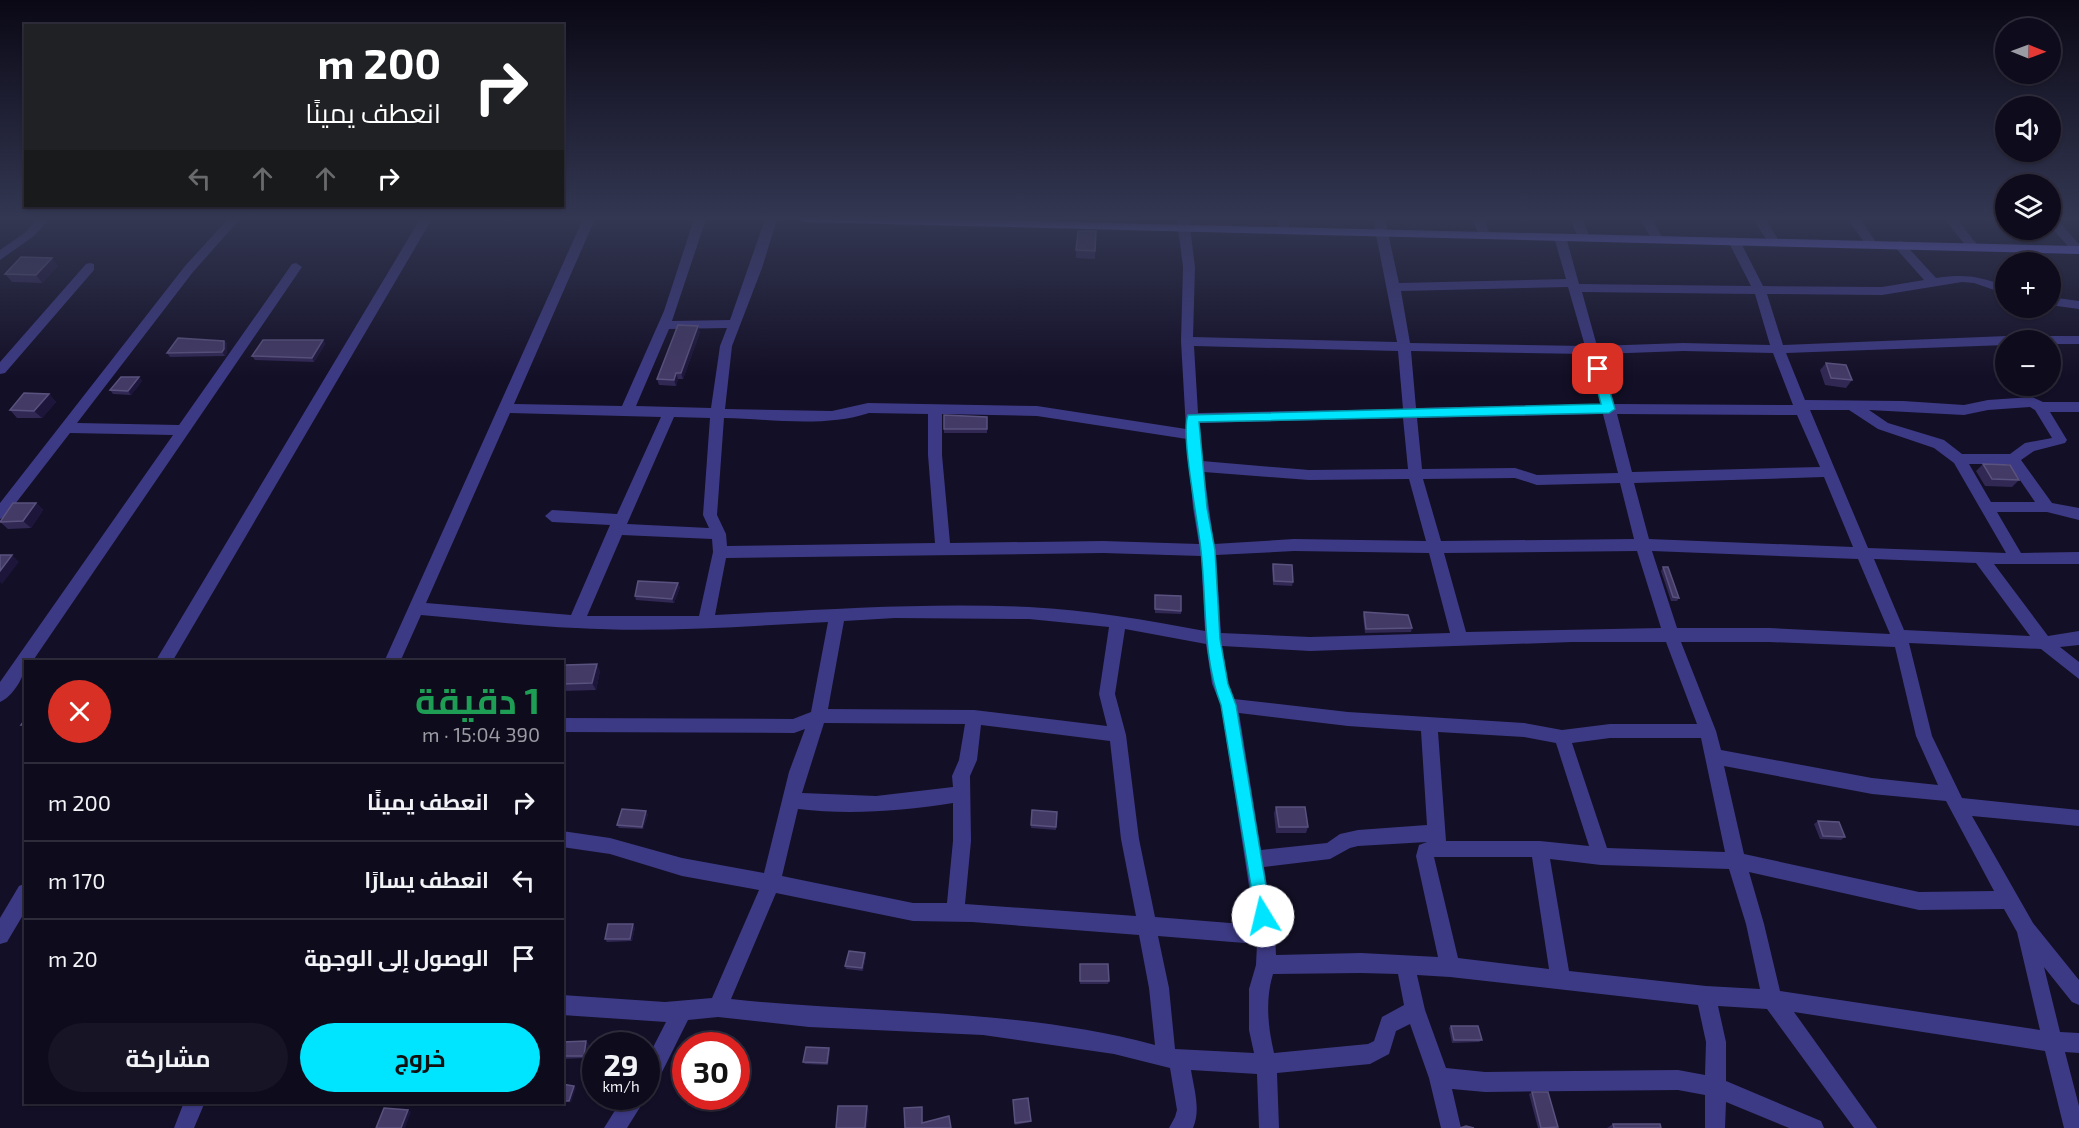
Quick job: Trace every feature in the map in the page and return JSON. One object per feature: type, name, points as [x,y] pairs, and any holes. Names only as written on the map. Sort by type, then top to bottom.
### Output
[{"type":"street","points":[[0,370],[86,272]]},
{"type":"street","points":[[0,513],[187,272]]},
{"type":"street","points":[[29,660],[183,430],[293,272]]},
{"type":"street","points":[[164,660],[395,272]]},
{"type":"street","points":[[393,660],[565,272]]},
{"type":"street","points":[[627,411],[664,325],[682,272]]},
{"type":"street","points":[[706,622],[720,552],[719,534],[710,515],[714,484],[714,440],[726,346],[755,272]]},
{"type":"street","points":[[1189,272],[1187,340],[1193,435],[1208,550],[1213,639],[1221,684],[1229,705],[1266,935],[1266,965],[1259,989],[1259,1030],[1267,1065],[1269,1128]]},
{"type":"street","points":[[1391,272],[1405,347],[1415,474],[1460,639]]},
{"type":"street","points":[[1569,272],[1609,409],[1643,545],[1671,634],[1708,731],[1736,861],[1755,924],[1772,999],[1867,1128]]},
{"type":"street","points":[[1750,272],[1760,291],[1778,349],[1801,408],[1866,553],[1900,638],[1924,736],[1954,800],[2026,930],[2079,995]]},
{"type":"street","points":[[1923,272],[1932,282]]},
{"type":"street","points":[[1395,287],[1573,285],[1760,291],[1882,291],[1951,278],[1975,279],[1995,286]]},
{"type":"street","points":[[2061,303],[2079,305]]},
{"type":"street","points":[[664,325],[734,324]]},
{"type":"street","points":[[1187,340],[1592,350],[1683,347],[1778,349],[1995,340]]},
{"type":"street","points":[[2061,340],[2079,340]]},
{"type":"street","points":[[1192,418],[1283,414],[1852,406],[1903,406],[1964,410],[1988,405],[2032,402],[2040,407],[2060,440],[2033,444],[2021,450],[2013,459],[1959,459]]},
{"type":"street","points":[[1852,406],[1883,426],[1939,444],[1959,459],[1989,507],[1990,516],[2017,559]]},
{"type":"street","points":[[2040,407],[2079,407]]},
{"type":"street","points":[[504,408],[832,416],[850,414],[868,408],[1036,411],[1193,435]]},
{"type":"street","points":[[935,408],[935,455],[944,550]]},
{"type":"street","points":[[576,622],[669,413]]},
{"type":"street","points":[[65,428],[183,430]]},
{"type":"street","points":[[2013,459],[2047,507]]},
{"type":"street","points":[[1197,466],[1309,475],[1515,473],[1537,480],[1830,472]]},
{"type":"street","points":[[1989,507],[2047,507],[2079,514]]},
{"type":"street","points":[[552,516],[719,534]]},
{"type":"street","points":[[720,552],[1103,547],[1208,550],[1294,545],[1434,547],[1643,545],[2017,559],[2079,558]]},
{"type":"street","points":[[1980,557],[2044,643],[2079,672]]},
{"type":"street","points":[[416,608],[576,622],[706,622],[895,612],[1029,613],[1118,621],[1213,639],[1310,644],[1671,634],[2044,643],[2079,638]]},
{"type":"street","points":[[718,1007],[771,883],[791,800],[818,716],[837,616]]},
{"type":"street","points":[[1118,621],[1107,694],[1118,735],[1130,839],[1172,1058],[1187,1110],[1185,1124],[1179,1128]]},
{"type":"street","points":[[0,695],[20,674]]},
{"type":"street","points":[[1229,705],[1429,725],[1524,730],[1562,737],[1610,731],[1708,731]]},
{"type":"street","points":[[564,725],[794,726],[818,716],[974,717],[1118,735]]},
{"type":"street","points":[[955,912],[962,841],[961,776],[968,760],[974,717]]},
{"type":"street","points":[[1429,725],[1437,841]]},
{"type":"street","points":[[1562,737],[1600,855]]},
{"type":"street","points":[[1715,757],[1954,800],[2079,818]]},
{"type":"street","points":[[791,800],[837,805],[875,805],[962,794]]},
{"type":"street","points":[[1253,860],[1330,851],[1346,840],[1358,838],[1437,841],[1600,855],[1736,861],[1919,901],[2009,900]]},
{"type":"street","points":[[564,840],[610,846],[682,867],[914,912],[955,912],[1266,935]]},
{"type":"street","points":[[1437,841],[1425,851],[1425,856],[1450,967]]},
{"type":"street","points":[[1540,849],[1546,900],[1561,980]]},
{"type":"street","points":[[0,934],[24,895]]},
{"type":"street","points":[[2026,930],[2051,1042],[2074,1128]]},
{"type":"street","points":[[1266,965],[1310,962],[1450,967],[1706,996],[1772,999],[2051,1042],[2079,1043]]},
{"type":"street","points":[[1405,964],[1415,1010],[1439,1078],[1451,1128]]},
{"type":"street","points":[[1706,996],[1716,1042],[1715,1128]]},
{"type":"street","points":[[564,1005],[620,1010],[682,1011],[718,1007],[809,1017],[983,1025],[1114,1044],[1172,1058],[1267,1065],[1379,1051],[1386,1027],[1391,1020],[1415,1010]]},
{"type":"street","points":[[660,1055],[682,1011]]},
{"type":"street","points":[[1439,1078],[1485,1082],[1678,1080],[1715,1087],[1814,1128]]},
{"type":"street","points":[[184,1128],[194,1104]]},
{"type":"street","points":[[614,1128],[627,1110]]},
{"type":"building","points":[[7,272],[39,272],[36,275],[5,274]]},
{"type":"building","points":[[678,325],[698,326],[681,373],[676,373],[674,380],[657,379]]},
{"type":"building","points":[[178,338],[224,341],[224,349],[222,352],[167,353]]},
{"type":"building","points":[[263,340],[323,340],[312,358],[252,356]]},
{"type":"building","points":[[1826,363],[1846,365],[1852,380],[1831,378]]},
{"type":"building","points":[[121,377],[139,377],[128,391],[110,390]]},
{"type":"building","points":[[24,393],[49,394],[34,411],[10,410]]},
{"type":"building","points":[[944,415],[987,417],[987,429],[944,429]]},
{"type":"building","points":[[1983,464],[2010,465],[2019,480],[1992,479]]},
{"type":"building","points":[[13,503],[36,503],[23,521],[0,522]]},
{"type":"building","points":[[0,555],[12,555],[0,571]]},
{"type":"building","points":[[1273,564],[1292,565],[1293,582],[1274,581]]},
{"type":"building","points":[[1663,567],[1668,567],[1679,598],[1673,597]]},
{"type":"building","points":[[638,581],[678,583],[672,599],[635,596]]},
{"type":"building","points":[[1155,595],[1181,596],[1181,611],[1155,609]]},
{"type":"building","points":[[1364,612],[1408,615],[1412,628],[1366,629]]},
{"type":"building","points":[[597,664],[592,683],[564,684],[565,665]]},
{"type":"building","points":[[1276,807],[1305,807],[1308,827],[1279,827]]},
{"type":"building","points":[[622,809],[646,811],[642,827],[617,825]]},
{"type":"building","points":[[1032,810],[1057,812],[1056,827],[1031,825]]},
{"type":"building","points":[[1818,821],[1839,822],[1845,837],[1823,836]]},
{"type":"building","points":[[608,924],[633,924],[630,939],[605,939]]},
{"type":"building","points":[[849,951],[865,953],[862,968],[845,966]]},
{"type":"building","points":[[1080,964],[1108,964],[1109,981],[1080,981]]},
{"type":"building","points":[[1451,1026],[1478,1026],[1482,1040],[1454,1040]]},
{"type":"building","points":[[582,1041],[582,1056],[564,1056],[564,1042]]},
{"type":"building","points":[[806,1047],[829,1048],[827,1063],[803,1062]]},
{"type":"building","points":[[564,1084],[574,1086],[569,1101],[564,1101]]},
{"type":"building","points":[[1532,1092],[1548,1092],[1558,1127],[1541,1128]]},
{"type":"building","points":[[1028,1098],[1031,1121],[1015,1123],[1013,1100]]},
{"type":"building","points":[[838,1106],[867,1106],[865,1128],[836,1128]]},
{"type":"building","points":[[922,1107],[922,1123],[949,1116],[951,1128],[905,1128],[904,1108]]},
{"type":"building","points":[[384,1108],[408,1110],[401,1128],[376,1128]]},
{"type":"building","points":[[1613,1124],[1660,1124],[1661,1128],[1614,1128]]},
{"type":"route","points":[[1263,916],[1229,705],[1221,684],[1213,639],[1208,550],[1200,508],[1192,418],[1283,414],[1353,415],[1609,409],[1598,369]]}]
